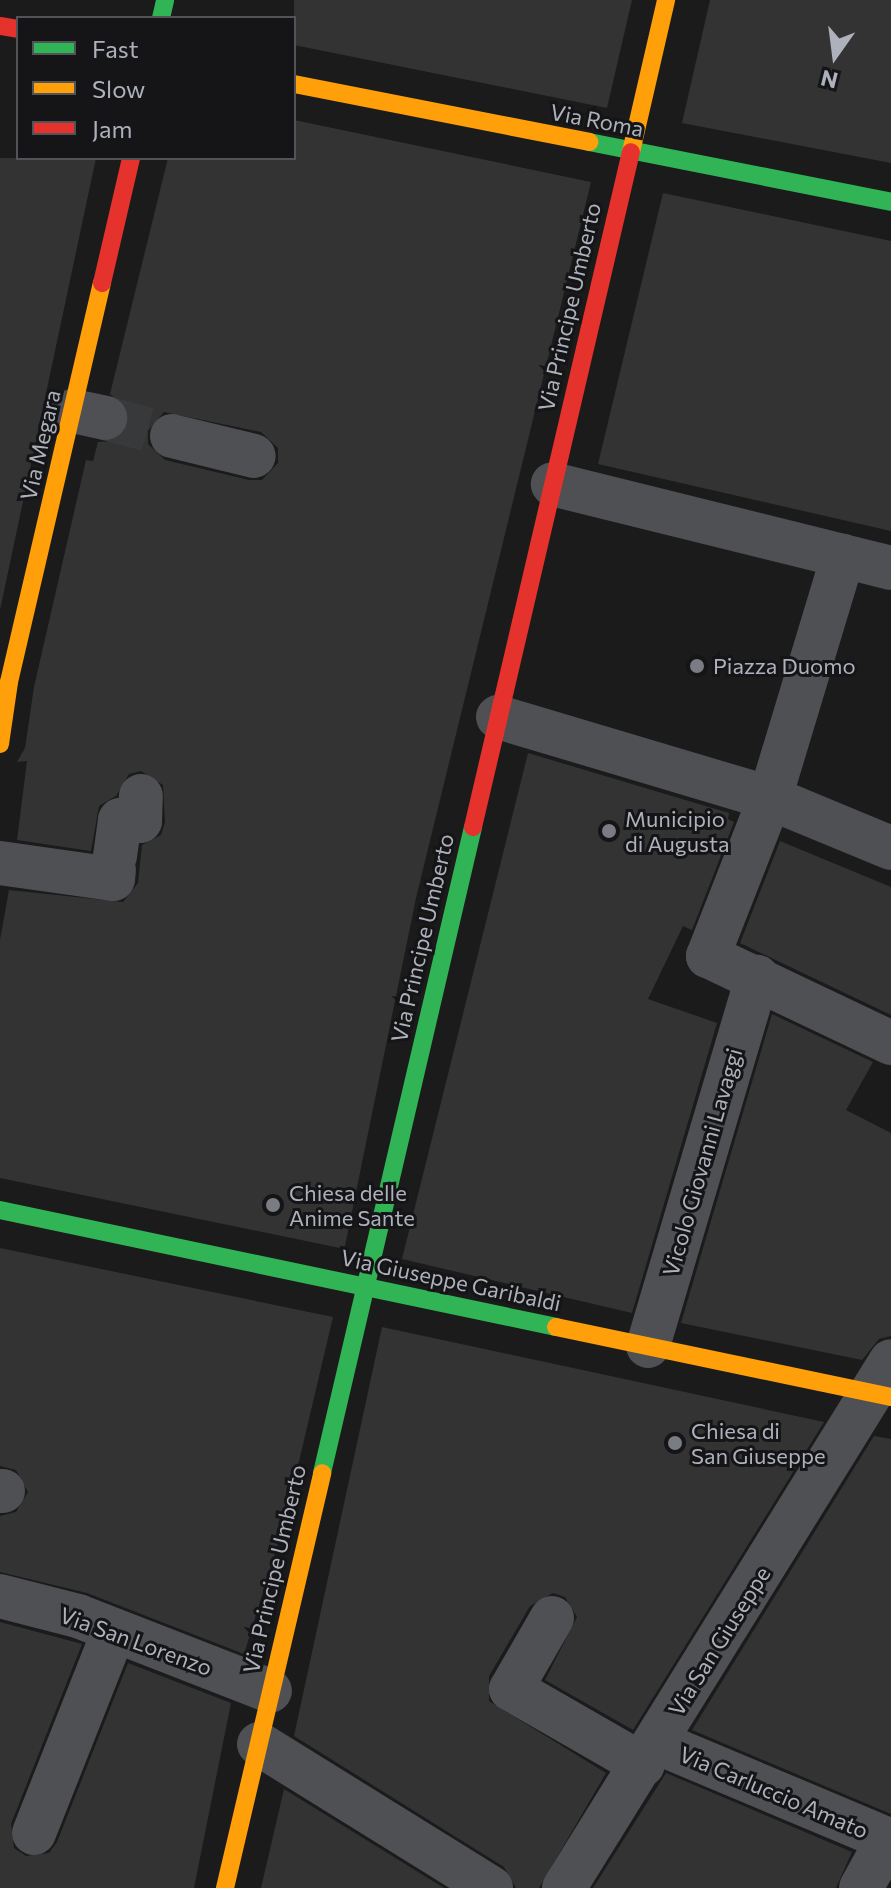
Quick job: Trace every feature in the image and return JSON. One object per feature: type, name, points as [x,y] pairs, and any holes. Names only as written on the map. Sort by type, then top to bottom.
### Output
[{"type":"street","name":"Via Principe Umberto","points":[[225,1888],[666,0]]},
{"type":"street","name":"Via Roma","points":[[296,84],[891,202]]},
{"type":"street","name":"Via Megara","points":[[0,744],[9,682],[89,415],[131,160]]},
{"type":"street","points":[[172,436],[254,456]]},
{"type":"street","points":[[553,484],[891,568]]},
{"type":"street","points":[[843,556],[764,813],[708,956],[891,1043]]},
{"type":"street","points":[[498,717],[764,813],[891,848]]},
{"type":"street","points":[[0,863],[113,879],[120,820],[140,821],[141,796]]},
{"type":"street","name":"Vicolo Giovanni Lavaggi","points":[[648,1346],[757,977]]},
{"type":"street","name":"Via Giuseppe Garibaldi","points":[[0,1210],[648,1346],[885,1384]]},
{"type":"street","name":"Via San Giuseppe","points":[[564,1888],[885,1384]]},
{"type":"street","name":"Via San Lorenzo","points":[[0,1596],[114,1631],[270,1691]]},
{"type":"street","name":"Via Carluccio Amato","points":[[552,1618],[511,1689],[650,1754],[889,1840]]},
{"type":"street","points":[[34,1833],[114,1631]]},
{"type":"street","points":[[259,1744],[491,1888]]},
{"type":"street","points":[[861,1888],[889,1840]]},
{"type":"building","points":[[294,0],[632,0],[607,108],[296,45]]},
{"type":"building","points":[[710,0],[891,0],[891,163],[682,123]]},
{"type":"building","points":[[296,120],[591,182],[416,898],[345,1246],[340,1248],[0,1178],[0,940],[9,890],[123,902],[138,883],[142,845],[161,835],[165,822],[163,785],[141,771],[129,774],[116,796],[99,806],[91,851],[17,840],[27,761],[17,762],[25,748],[34,687],[86,460],[93,461],[98,442],[113,441],[129,424],[128,410],[110,394],[168,160],[296,160]],"holes":[[[164,412],[261,432],[278,448],[278,463],[262,480],[249,480],[165,460],[148,444],[148,431]]]},
{"type":"building","points":[[0,158],[96,160],[0,610]]},
{"type":"building","points":[[663,193],[891,241],[891,531],[598,464]]},
{"type":"building","points":[[528,753],[729,813],[728,819],[734,822],[692,930],[683,926],[648,999],[717,1023],[632,1313],[402,1259]]},
{"type":"building","points":[[780,841],[891,887],[891,1015],[740,943]]},
{"type":"building","points":[[772,1014],[873,1062],[846,1110],[891,1133],[891,1336],[879,1339],[862,1360],[681,1323]]},
{"type":"building","points":[[0,1248],[333,1317],[285,1521],[244,1654],[87,1593],[0,1572],[0,1516],[16,1512],[28,1492],[16,1470],[0,1466]]},
{"type":"building","points":[[382,1327],[824,1422],[633,1730],[545,1680],[577,1617],[565,1597],[553,1593],[530,1606],[489,1676],[489,1701],[606,1773],[539,1888],[516,1888],[504,1867],[294,1736]]},
{"type":"building","points":[[874,1436],[891,1439],[891,1814],[692,1730]]},
{"type":"building","points":[[0,1622],[82,1644],[11,1824],[14,1848],[26,1856],[49,1853],[57,1842],[128,1663],[231,1703],[194,1888],[0,1888]]},
{"type":"building","points":[[666,1773],[852,1852],[836,1888],[593,1888]]},
{"type":"building","points":[[284,1789],[444,1888],[261,1888]]},
{"type":"tunnel","points":[[105,418],[172,436]]},
{"type":"traffic: fast","points":[[161,16],[165,0]]},
{"type":"traffic: fast","points":[[589,142],[891,202]]},
{"type":"traffic: fast","points":[[322,1473],[473,827]]},
{"type":"traffic: fast","points":[[0,1210],[556,1327]]},
{"type":"traffic: slow","points":[[631,152],[666,0]]},
{"type":"traffic: slow","points":[[296,84],[589,142]]},
{"type":"traffic: slow","points":[[0,744],[9,682],[102,283]]},
{"type":"traffic: slow","points":[[556,1327],[891,1397]]},
{"type":"traffic: slow","points":[[225,1888],[322,1473]]},
{"type":"traffic: jam","points":[[0,26],[16,29]]},
{"type":"traffic: jam","points":[[473,827],[631,152]]},
{"type":"traffic: jam","points":[[102,283],[131,160]]},
{"type":"place","name":"Piazza Duomo","points":[[697,666]]},
{"type":"place","name":"Municipio di Augusta","points":[[609,831]]},
{"type":"place","name":"Chiesa delle Anime Sante","points":[[273,1205]]},
{"type":"place","name":"Chiesa di San Giuseppe","points":[[675,1443]]}]
